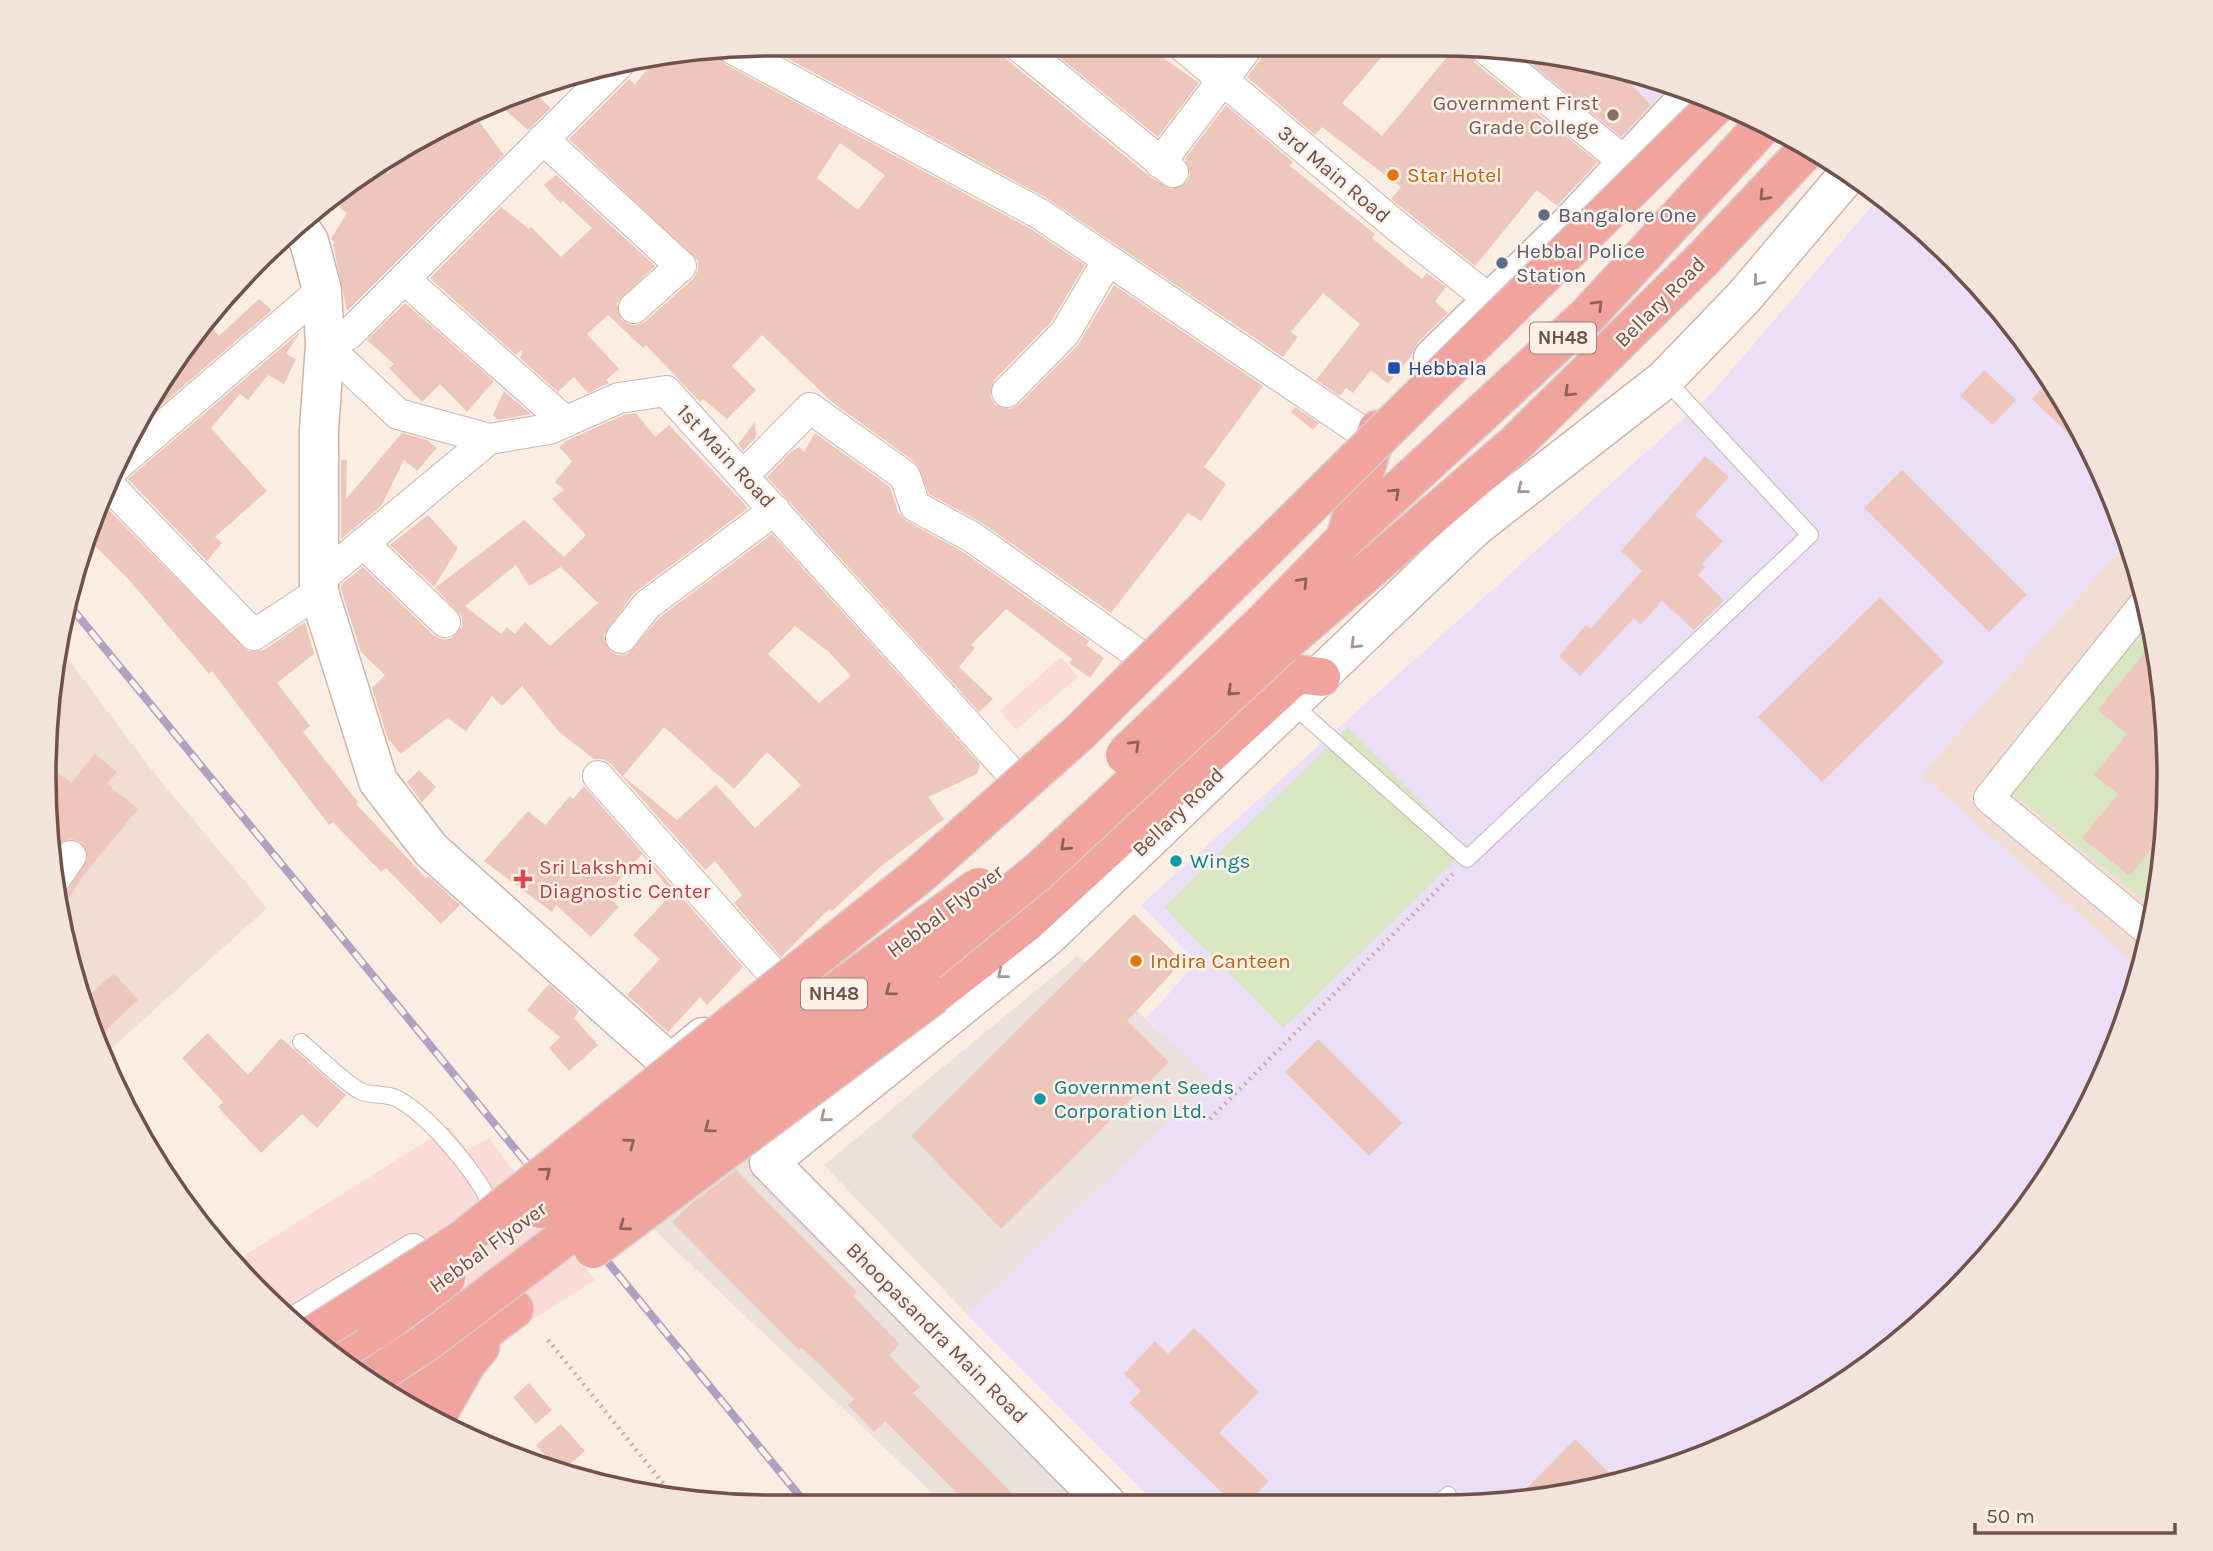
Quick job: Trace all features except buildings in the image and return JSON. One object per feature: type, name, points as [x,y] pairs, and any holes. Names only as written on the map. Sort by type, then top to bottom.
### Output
[{"type":"highway","points":[[319,1331],[461,1240],[919,875],[1080,732],[1711,110]]},
{"type":"highway","name":"Bellary Road","points":[[1345,539],[1588,315],[1758,131]]},
{"type":"highway","name":"Bellary Road","points":[[1272,635],[1513,446],[1695,268],[1802,155]]},
{"type":"highway","points":[[1345,539],[1372,420]]},
{"type":"highway","name":"Hebbal Flyover","points":[[377,1375],[425,1343],[914,974],[1040,870],[1272,635],[1345,539]]},
{"type":"highway","name":"Hebbal Flyover","points":[[345,1352],[992,877],[1272,635]]},
{"type":"highway","name":"NH48","points":[[404,1391],[934,995],[1026,923],[1297,674],[1321,677]]},
{"type":"highway","points":[[439,1412],[466,1364],[514,1308]]},
{"type":"street","points":[[1031,56],[1167,167],[1221,79],[1240,56]]},
{"type":"street","name":"3rd Main Road","points":[[1194,56],[1399,228],[1490,300]]},
{"type":"street","points":[[748,57],[1040,214],[1108,260],[1372,420]]},
{"type":"street","points":[[1500,59],[1626,163]]},
{"type":"street","points":[[325,345],[349,334],[607,77]]},
{"type":"street","points":[[303,233],[309,242],[321,290],[325,345],[319,429],[319,586],[378,781],[431,849],[671,1064],[909,865],[1011,774],[1138,654],[1490,300],[1570,224],[1685,100]]},
{"type":"street","points":[[543,139],[681,266],[634,308]]},
{"type":"street","name":"Bellary Road","points":[[769,1162],[1047,937],[1475,527],[1575,446],[1665,379],[1744,298],[1842,181]]},
{"type":"street","points":[[1007,392],[1065,334],[1108,260]]},
{"type":"street","points":[[404,279],[566,422]]},
{"type":"street","points":[[149,421],[321,290]]},
{"type":"street","name":"1st Main Road","points":[[325,345],[398,414],[489,439],[549,429],[619,398],[666,391],[1011,774]]},
{"type":"street","points":[[743,476],[810,408],[905,476],[915,506],[972,537],[1138,654]]},
{"type":"street","points":[[115,491],[254,635],[319,586],[363,543],[489,439]]},
{"type":"street","points":[[621,638],[647,605],[775,510]]},
{"type":"street","points":[[363,543],[444,622]]},
{"type":"street","points":[[2138,613],[1989,798],[2141,924]]},
{"type":"street","points":[[598,776],[775,976]]},
{"type":"street","points":[[62,869],[71,856]]},
{"type":"street","name":"Bhoopasandra Main Road","points":[[769,1162],[1098,1495]]},
{"type":"street","points":[[302,1317],[490,1202]]},
{"type":"lane","points":[[1292,704],[1467,859],[1810,535],[1665,379]]},
{"type":"lane","points":[[301,1042],[362,1092],[385,1093],[400,1101],[446,1141],[479,1181],[490,1202]]},
{"type":"path","points":[[1210,1119],[1467,859]]},
{"type":"path","points":[[548,1340],[665,1486]]},
{"type":"shaded area","name":"Government First Grade College","points":[[1515,61],[1578,70],[1664,92],[1618,145]]},
{"type":"shaded area","points":[[1874,203],[1946,267],[2008,337],[2061,416],[2083,457],[2121,550],[1921,775],[2132,961],[2119,1007],[2083,1094],[2036,1175],[2008,1214],[1946,1284],[1912,1316],[1876,1346],[1797,1399],[1713,1440],[1624,1470],[1531,1489],[1438,1495],[1147,1495],[967,1314],[1211,1081],[1146,1018],[1197,963],[1141,905],[1712,393]]},
{"type":"shaded area","points":[[2121,550],[2143,635],[2151,682],[2157,776],[2151,869],[2132,961],[1921,775]]},
{"type":"shaded area","points":[[66,657],[150,768],[267,908],[110,1049],[81,962],[62,869],[56,776],[58,728]]},
{"type":"shaded area","points":[[1061,657],[1078,677],[1016,730],[1000,711]]},
{"type":"shaded area","points":[[1078,956],[1212,1080],[967,1314],[824,1165]]},
{"type":"shaded area","points":[[449,1127],[467,1150],[489,1138],[595,1280],[412,1396],[337,1346],[301,1316],[242,1257]]},
{"type":"shaded area","points":[[742,1148],[1076,1495],[934,1495],[645,1221]]},
{"type":"green space","points":[[2142,631],[2151,682],[2157,776],[2151,869],[2146,901],[2012,793]]},
{"type":"green space","points":[[1348,727],[1467,849],[1283,1028],[1164,907]]},
{"type":"railway","points":[[75,613],[799,1495]]},
{"type":"place","name":"Government First Grade College","points":[[1613,115]]},
{"type":"place","name":"Star Hotel","points":[[1393,175]]},
{"type":"place","name":"Bangalore One","points":[[1544,215]]},
{"type":"place","name":"Hebbal Police Station","points":[[1502,263]]},
{"type":"place","name":"Hebbala","points":[[1394,368]]},
{"type":"place","name":"Wings","points":[[1176,861]]},
{"type":"place","name":"Sri Lakshmi Diagnostic Center","points":[[523,879]]},
{"type":"place","name":"Indira Canteen","points":[[1136,961]]},
{"type":"place","name":"Government Seeds Corporation Ltd.","points":[[1040,1099]]}]
